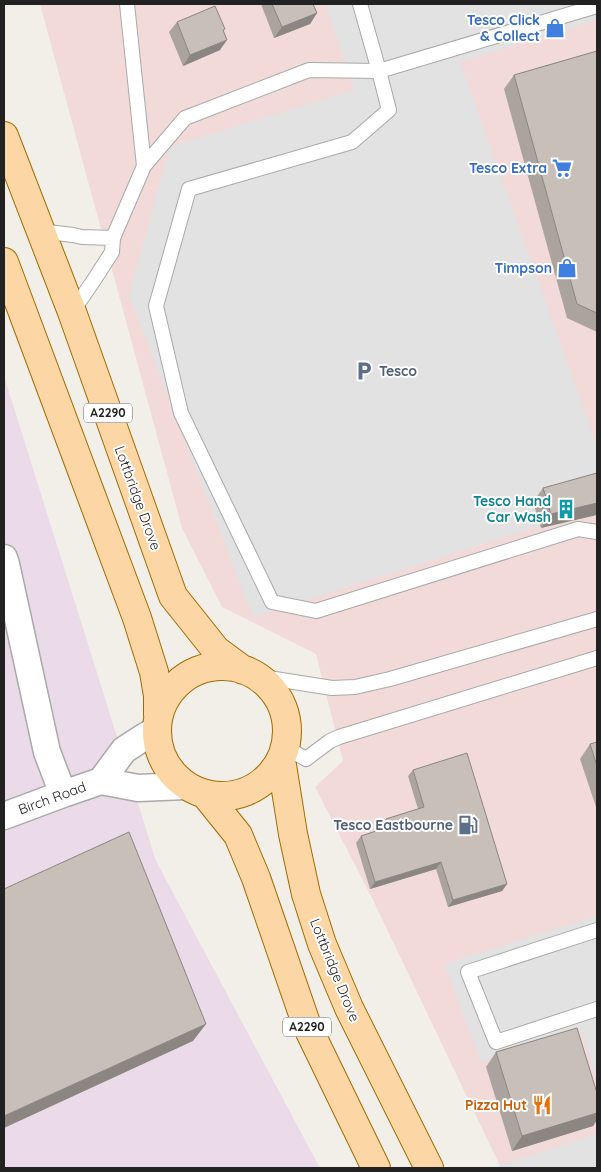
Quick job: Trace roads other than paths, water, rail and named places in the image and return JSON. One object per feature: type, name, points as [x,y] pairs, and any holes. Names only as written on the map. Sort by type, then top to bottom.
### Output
[{"type":"main road","name":"Lottbridge Drove","points":[[4,136],[72,312],[173,596],[216,650],[250,673]]},
{"type":"main road","name":"A2290","points":[[4,262],[136,618],[154,672],[158,696],[157,723]]},
{"type":"main road","points":[[226,666],[250,673],[272,689],[282,707],[287,727],[283,753],[268,777],[249,790],[228,796],[195,790],[170,770],[160,751],[157,723],[165,699],[176,685],[190,674],[208,668],[226,666]]},
{"type":"main road","name":"Lottbridge Drove","points":[[283,753],[293,834],[306,894],[322,944],[349,1008],[429,1168]]},
{"type":"main road","name":"A2290","points":[[195,790],[238,835],[256,878],[307,1026],[376,1168]]},
{"type":"street","points":[[4,558],[47,752],[63,794]]},
{"type":"street","name":"Birch Road","points":[[4,816],[100,780],[124,750],[157,723]]},
{"type":"street","name":"Birch Road","points":[[100,780],[138,788],[195,790]]},
{"type":"lane","points":[[127,4],[144,166]]},
{"type":"lane","points":[[72,312],[112,252],[113,238],[144,166],[185,118],[309,70],[379,71],[597,6]]},
{"type":"lane","points":[[361,8],[389,110],[352,142],[189,189],[156,306],[181,413],[272,602],[316,611],[578,529],[597,532]]},
{"type":"lane","points":[[40,230],[82,237],[113,238]]},
{"type":"lane","points":[[250,673],[332,688],[355,686],[390,679],[597,619]]},
{"type":"lane","points":[[283,753],[306,759],[330,741],[340,737],[597,658]]},
{"type":"lane","points":[[597,930],[468,972],[496,1042],[597,1009]]},
{"type":"place","name":"Tesco Click & Collect","points":[[555,28]]},
{"type":"place","name":"Tesco Extra","points":[[562,168]]},
{"type":"place","name":"Timpson","points":[[567,268]]},
{"type":"place","name":"Tesco","points":[[364,371]]},
{"type":"place","name":"Tesco Hand Car Wash","points":[[566,509]]},
{"type":"place","name":"Tesco Eastbourne","points":[[468,825]]},
{"type":"place","name":"Pizza Hut","points":[[542,1105]]}]
